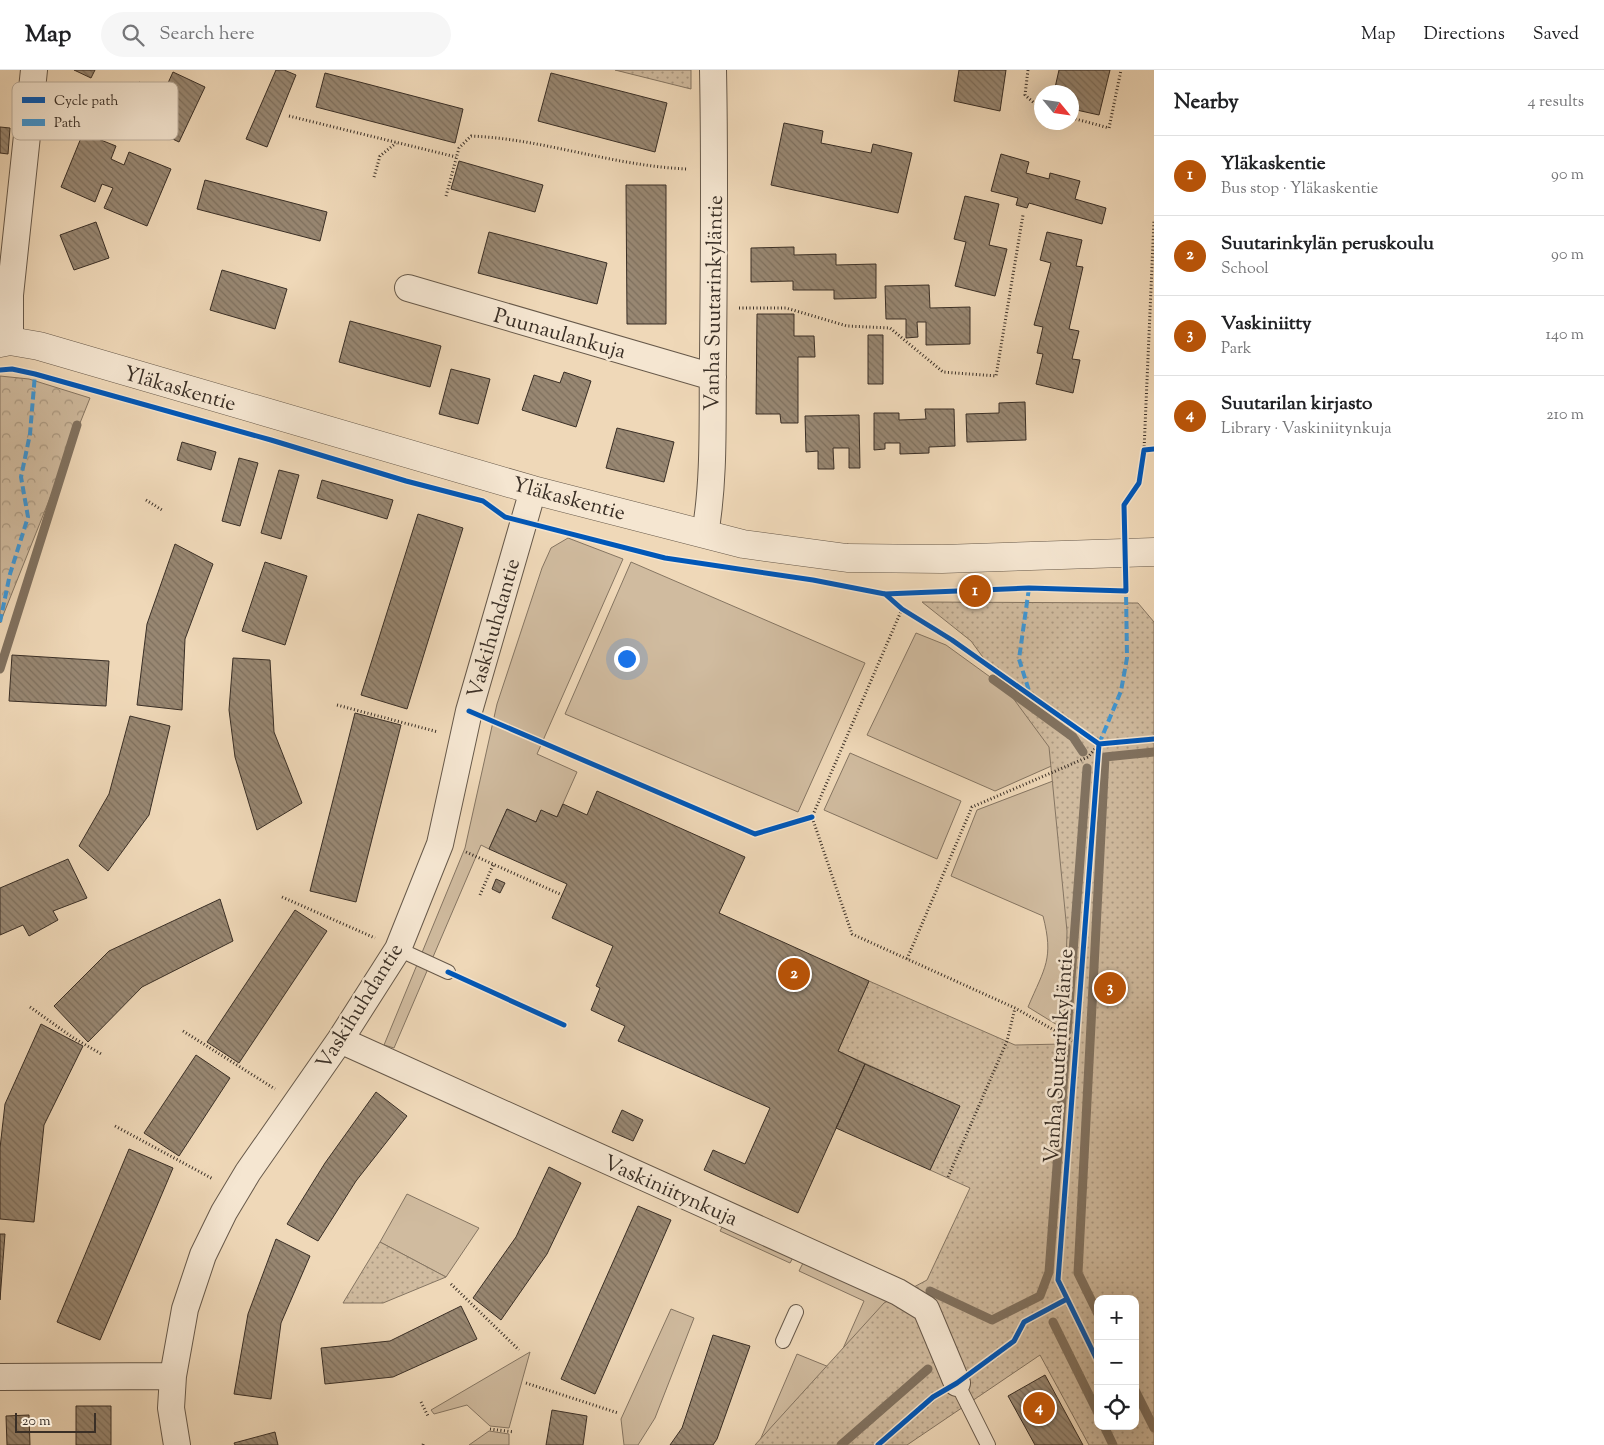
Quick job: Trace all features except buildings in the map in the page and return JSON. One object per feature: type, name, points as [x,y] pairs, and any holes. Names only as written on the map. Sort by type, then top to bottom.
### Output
[{"type":"street","name":"Vanha Suutarinkyläntie","points":[[705,534],[710,505],[715,171],[713,70]]},
{"type":"street","points":[[5,342],[27,140]]},
{"type":"street","name":"Puunaulankuja","points":[[408,288],[712,377]]},
{"type":"street","name":"Yläkaskentie","points":[[5,342],[39,346],[534,490],[743,544],[847,558],[942,559],[1154,552]]},
{"type":"street","name":"Vaskihuhdantie","points":[[177,1445],[172,1408],[173,1376],[185,1309],[203,1255],[248,1172],[340,1040],[440,844],[469,711],[534,490]]},
{"type":"street","name":"Vaskiniitynkuja","points":[[340,1040],[898,1292],[926,1309],[957,1383]]},
{"type":"street","points":[[0,1377],[173,1376]]},
{"type":"lane","points":[[389,945],[448,972]]},
{"type":"lane","points":[[783,1342],[796,1312]]},
{"type":"lane","points":[[957,1383],[988,1445]]},
{"type":"path","points":[[1028,70],[1025,95],[1034,103]]},
{"type":"path","points":[[1079,120],[1109,128],[1121,70]]},
{"type":"path","points":[[289,116],[456,158]]},
{"type":"path","points":[[446,196],[459,148],[471,136],[505,137],[614,161],[676,169],[715,171]]},
{"type":"path","points":[[374,177],[380,156],[397,143]]},
{"type":"path","points":[[713,308],[786,308],[847,326],[890,328],[943,372],[996,376],[1023,215]]},
{"type":"path","points":[[1142,458],[1146,450],[1154,220]]},
{"type":"path","points":[[146,500],[162,510]]},
{"type":"path","points":[[896,604],[910,614]]},
{"type":"path","points":[[902,610],[812,817],[852,934],[1015,1008],[1075,1042]]},
{"type":"path","points":[[337,705],[444,733]]},
{"type":"path","points":[[1091,739],[1099,744],[1108,744]]},
{"type":"path","points":[[907,959],[972,807],[1088,757],[1099,744]]},
{"type":"path","points":[[1098,754],[1099,744]]},
{"type":"path","points":[[805,819],[812,817]]},
{"type":"path","points":[[464,851],[562,895]]},
{"type":"path","points":[[480,895],[494,865]]},
{"type":"path","points":[[282,897],[389,945]]},
{"type":"path","points":[[30,1007],[72,1037],[103,1056]]},
{"type":"path","points":[[948,1178],[1007,1041],[1015,1008]]},
{"type":"path","points":[[183,1031],[280,1093]]},
{"type":"path","points":[[115,1126],[220,1183]]},
{"type":"path","points":[[451,1284],[519,1350]]},
{"type":"path","points":[[526,1383],[618,1413]]},
{"type":"path","points":[[421,1402],[428,1416]]},
{"type":"path","points":[[490,1429],[514,1432]]},
{"type":"green space","points":[[615,70],[691,70],[691,89]]},
{"type":"green space","points":[[0,376],[29,379],[90,398],[0,623]]},
{"type":"green space","points":[[568,538],[623,559],[537,754],[577,772],[557,817],[541,811],[536,822],[507,809],[489,849],[481,845],[394,1048],[384,1045],[465,848],[497,704],[542,568],[551,548]]},
{"type":"green space","points":[[631,562],[865,663],[798,812],[565,714]]},
{"type":"green space","points":[[922,602],[1138,603],[1154,622],[1154,1445],[1089,1445],[1040,1355],[907,1445],[755,1445],[884,1303],[927,1280],[970,1188],[930,1170],[959,1106],[838,1051],[869,981],[1015,1045],[1064,1044],[1067,931],[1049,747],[971,641]]},
{"type":"green space","points":[[916,633],[946,645],[1073,737],[1083,752],[995,791],[867,735]]},
{"type":"green space","points":[[850,753],[961,801],[937,859],[824,810]]},
{"type":"green space","points":[[1087,768],[1067,1031],[1028,1007],[1043,972],[1048,953],[1043,916],[951,876],[977,810]]},
{"type":"green space","points":[[407,1194],[479,1228],[446,1277],[380,1242]]},
{"type":"green space","points":[[725,1222],[795,1254],[790,1263],[720,1231]]},
{"type":"green space","points":[[380,1242],[446,1277],[383,1303],[343,1303]]},
{"type":"green space","points":[[805,1259],[908,1305],[758,1445],[797,1354],[834,1369],[864,1301],[799,1271]]},
{"type":"green space","points":[[671,1309],[694,1318],[655,1418],[638,1445],[624,1445],[621,1419]]},
{"type":"green space","points":[[530,1352],[509,1428],[490,1426],[467,1405],[434,1414],[431,1410]]},
{"type":"green space","points":[[489,1431],[509,1434],[509,1445],[469,1445]]},
{"type":"waterway","points":[[0,669],[77,425]]},
{"type":"waterway","points":[[993,679],[1073,737],[1083,752]]},
{"type":"waterway","points":[[1094,1306],[1078,1273],[1105,757],[1154,752]]},
{"type":"waterway","points":[[1067,1031],[1087,768]]},
{"type":"waterway","points":[[930,1291],[992,1320],[1040,1296],[1049,1272],[1066,1047]]},
{"type":"waterway","points":[[1053,1322],[1094,1405]]},
{"type":"waterway","points":[[841,1445],[928,1369]]},
{"type":"waterway","points":[[1139,1398],[1154,1428]]},
{"type":"waterway","points":[[1106,1430],[1113,1445]]},
{"type":"marked path","points":[[0,622],[10,574],[28,517],[21,477],[30,434],[35,374]]},
{"type":"marked path","points":[[1029,588],[1019,659],[1030,694]]},
{"type":"marked path","points":[[1099,744],[1121,691],[1127,658],[1126,591]]},
{"type":"cycle path","points":[[0,370],[12,369],[35,374],[271,440],[406,481],[483,501],[505,517],[665,558],[813,580],[885,594],[1029,588],[1126,591],[1124,505],[1139,483],[1144,450],[1154,449]]},
{"type":"cycle path","points":[[885,594],[902,609],[952,640],[1099,744],[1154,739]]},
{"type":"cycle path","points":[[469,711],[755,834],[812,817]]},
{"type":"cycle path","points":[[1094,1354],[1058,1280],[1099,744]]},
{"type":"cycle path","points":[[448,972],[564,1025]]},
{"type":"cycle path","points":[[878,1445],[933,1397],[957,1383],[1014,1341],[1024,1322],[1067,1299]]},
{"type":"place","name":"Yläkaskentie","points":[[975,591]]},
{"type":"place","name":"Suutarinkylän peruskoulu","points":[[794,974]]},
{"type":"place","name":"Vaskiniitty","points":[[1110,988]]},
{"type":"place","name":"Suutarilan kirjasto","points":[[1039,1408]]}]
